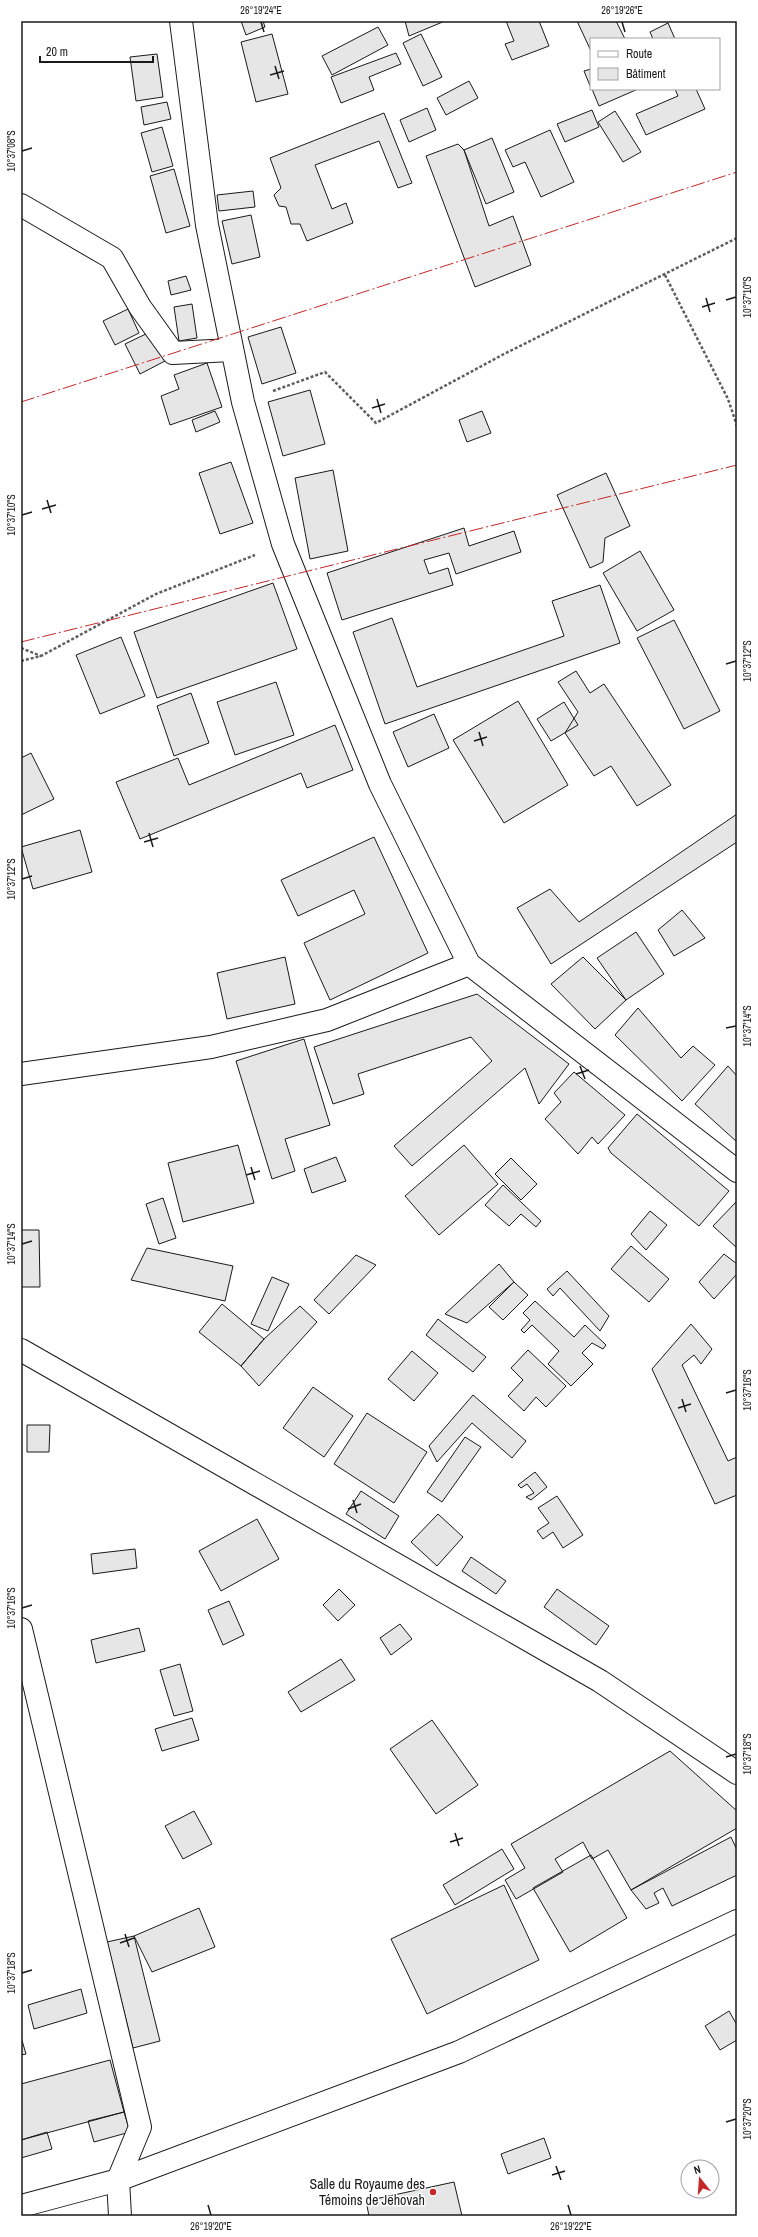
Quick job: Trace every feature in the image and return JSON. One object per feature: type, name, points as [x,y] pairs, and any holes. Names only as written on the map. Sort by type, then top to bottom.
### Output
[{"type":"main road","points":[[181,21],[207,225],[231,350],[243,402],[283,544],[380,784],[469,964],[737,1171]]},
{"type":"main road","points":[[21,205],[112,258],[140,307],[173,353],[231,350]]},
{"type":"main road","points":[[21,1074],[211,1047],[327,1020],[469,964]]},
{"type":"main road","points":[[21,1350],[600,1681],[737,1773]]},
{"type":"main road","points":[[21,1629],[140,2127],[118,2180],[120,2216]]},
{"type":"main road","points":[[21,2206],[118,2180],[459,2052],[737,1921]]},
{"type":"path","points":[[243,402],[325,372],[376,423],[504,354],[737,238]]},
{"type":"path","points":[[665,275],[728,399],[737,426]]},
{"type":"path","points":[[21,661],[41,656],[156,594],[283,544]]},
{"type":"path","points":[[21,648],[41,656]]},
{"type":"building","points":[[241,21],[263,21],[265,27],[246,35]]},
{"type":"building","points":[[405,21],[445,21],[409,36]]},
{"type":"building","points":[[506,21],[539,21],[549,46],[512,60],[505,44],[514,41]]},
{"type":"building","points":[[577,21],[616,21],[624,38],[590,38],[590,49]]},
{"type":"building","points":[[668,23],[675,38],[653,38],[650,32]]},
{"type":"building","points":[[378,27],[388,45],[332,75],[322,56]]},
{"type":"building","points":[[272,34],[288,94],[256,102],[241,42]]},
{"type":"building","points":[[421,34],[442,77],[423,86],[403,43]]},
{"type":"building","points":[[396,53],[401,64],[369,77],[374,90],[341,103],[331,77]]},
{"type":"building","points":[[157,54],[163,97],[136,101],[130,57]]},
{"type":"building","points":[[590,69],[590,86],[584,71]]},
{"type":"building","points":[[469,81],[478,98],[446,115],[437,98]]},
{"type":"building","points":[[592,90],[636,90],[599,106]]},
{"type":"building","points":[[675,90],[696,90],[705,109],[646,135],[636,114],[678,96]]},
{"type":"building","points":[[167,102],[171,119],[144,125],[141,107]]},
{"type":"building","points":[[427,108],[436,130],[409,142],[400,120]]},
{"type":"building","points":[[592,110],[599,127],[565,142],[557,124]]},
{"type":"building","points":[[615,111],[641,152],[623,162],[598,122]]},
{"type":"building","points":[[384,113],[412,183],[398,188],[379,141],[315,165],[332,209],[346,203],[353,223],[307,241],[300,224],[291,224],[286,207],[279,206],[274,195],[281,188],[270,158]]},
{"type":"building","points":[[162,127],[173,166],[152,172],[141,133]]},
{"type":"building","points":[[550,130],[574,182],[541,197],[525,162],[513,167],[505,150]]},
{"type":"building","points":[[492,138],[514,192],[486,204],[464,150]]},
{"type":"building","points":[[458,144],[464,150],[489,226],[513,216],[531,265],[475,287],[426,156]]},
{"type":"building","points":[[174,169],[190,226],[166,233],[150,176]]},
{"type":"building","points":[[253,191],[255,207],[219,211],[217,195]]},
{"type":"building","points":[[251,215],[260,257],[232,264],[222,221]]},
{"type":"building","points":[[186,276],[191,290],[171,295],[168,281]]},
{"type":"building","points":[[192,304],[197,338],[179,341],[174,307]]},
{"type":"building","points":[[128,309],[139,333],[115,345],[103,321]]},
{"type":"building","points":[[281,327],[296,373],[262,384],[248,337]]},
{"type":"building","points":[[150,332],[165,361],[140,374],[125,344]]},
{"type":"building","points":[[207,363],[222,407],[170,425],[161,396],[179,389],[174,375]]},
{"type":"building","points":[[310,390],[325,444],[283,456],[268,402]]},
{"type":"building","points":[[215,411],[220,422],[196,432],[192,420]]},
{"type":"building","points":[[482,411],[491,433],[467,442],[459,420]]},
{"type":"building","points":[[231,462],[253,523],[220,534],[199,473]]},
{"type":"building","points":[[333,470],[348,551],[310,559],[295,478]]},
{"type":"building","points":[[606,473],[630,526],[605,538],[603,562],[590,568],[557,495]]},
{"type":"building","points":[[464,528],[469,546],[514,531],[521,552],[456,574],[449,553],[424,560],[429,574],[448,568],[453,585],[342,620],[327,573]]},
{"type":"building","points":[[640,551],[674,610],[637,631],[603,573]]},
{"type":"building","points":[[273,583],[297,649],[157,698],[134,632]]},
{"type":"building","points":[[600,585],[620,643],[385,724],[353,632],[392,618],[417,687],[564,636],[552,601]]},
{"type":"building","points":[[674,620],[720,711],[684,729],[637,638]]},
{"type":"building","points":[[121,637],[145,696],[100,714],[76,655]]},
{"type":"building","points":[[576,671],[590,693],[604,684],[671,785],[637,806],[611,766],[594,776],[565,733],[578,712],[558,682]]},
{"type":"building","points":[[276,682],[294,735],[235,755],[217,702]]},
{"type":"building","points":[[191,693],[209,743],[174,756],[157,706]]},
{"type":"building","points":[[518,701],[568,785],[504,823],[453,740]]},
{"type":"building","points":[[564,702],[578,725],[551,741],[537,719]]},
{"type":"building","points":[[434,714],[449,748],[408,767],[393,732]]},
{"type":"building","points":[[335,725],[353,770],[307,788],[301,773],[140,839],[116,782],[178,758],[189,785]]},
{"type":"building","points":[[31,753],[54,799],[21,815],[21,758]]},
{"type":"building","points":[[737,814],[737,842],[551,964],[517,908],[550,889],[579,922]]},
{"type":"building","points":[[80,830],[92,872],[33,889],[21,847]]},
{"type":"building","points":[[374,837],[428,953],[330,1000],[304,943],[365,914],[354,890],[298,916],[281,880]]},
{"type":"building","points":[[682,910],[705,938],[674,956],[658,930]]},
{"type":"building","points":[[636,932],[664,974],[626,1000],[597,958]]},
{"type":"building","points":[[285,957],[295,1004],[227,1019],[217,973]]},
{"type":"building","points":[[583,957],[626,1000],[595,1029],[551,984]]},
{"type":"building","points":[[477,994],[569,1064],[539,1104],[525,1068],[412,1166],[394,1146],[492,1061],[471,1037],[358,1074],[364,1094],[333,1104],[314,1047]]},
{"type":"building","points":[[638,1008],[681,1058],[693,1046],[715,1065],[682,1101],[615,1035]]},
{"type":"building","points":[[304,1039],[330,1125],[285,1139],[295,1171],[272,1179],[236,1061]]},
{"type":"building","points":[[728,1066],[737,1076],[737,1142],[695,1104]]},
{"type":"building","points":[[574,1072],[625,1115],[598,1144],[592,1137],[578,1154],[545,1119],[561,1102],[554,1093]]},
{"type":"building","points":[[637,1114],[729,1191],[699,1226],[611,1153],[608,1148]]},
{"type":"building","points":[[238,1145],[254,1203],[183,1222],[168,1163]]},
{"type":"building","points":[[464,1145],[498,1184],[439,1235],[405,1196]]},
{"type":"building","points":[[336,1157],[346,1181],[312,1193],[304,1169]]},
{"type":"building","points":[[511,1158],[537,1184],[521,1200],[495,1174]]},
{"type":"building","points":[[503,1185],[541,1221],[536,1227],[521,1214],[509,1226],[485,1205]]},
{"type":"building","points":[[163,1198],[176,1238],[159,1244],[146,1204]]},
{"type":"building","points":[[737,1201],[737,1248],[713,1226]]},
{"type":"building","points":[[650,1211],[667,1225],[646,1250],[631,1234]]},
{"type":"building","points":[[21,1230],[39,1230],[40,1287],[21,1287]]},
{"type":"building","points":[[631,1246],[669,1279],[649,1302],[611,1269]]},
{"type":"building","points":[[147,1248],[233,1266],[225,1301],[131,1280]]},
{"type":"building","points":[[724,1254],[737,1264],[737,1274],[714,1299],[699,1282]]},
{"type":"building","points":[[356,1255],[376,1265],[329,1314],[314,1300]]},
{"type":"building","points":[[499,1264],[514,1282],[467,1323],[445,1314]]},
{"type":"building","points":[[567,1271],[609,1316],[600,1331],[560,1288],[553,1296],[547,1289]]},
{"type":"building","points":[[272,1277],[289,1284],[268,1331],[251,1324]]},
{"type":"building","points":[[514,1282],[528,1295],[503,1320],[489,1307]]},
{"type":"building","points":[[535,1301],[574,1337],[585,1325],[606,1345],[603,1349],[592,1343],[582,1353],[593,1364],[571,1386],[548,1364],[559,1351],[532,1325],[524,1333],[521,1330],[530,1320],[523,1313]]},
{"type":"building","points":[[222,1304],[264,1339],[241,1366],[199,1332]]},
{"type":"building","points":[[300,1306],[317,1322],[259,1386],[241,1366],[264,1339]]},
{"type":"building","points":[[438,1319],[486,1357],[473,1372],[426,1335]]},
{"type":"building","points":[[691,1324],[712,1349],[701,1364],[694,1355],[682,1365],[728,1461],[737,1457],[737,1495],[715,1504],[652,1369]]},
{"type":"building","points":[[528,1350],[566,1386],[546,1407],[536,1397],[524,1411],[508,1396],[523,1380],[511,1368]]},
{"type":"building","points":[[412,1351],[438,1373],[414,1401],[388,1379]]},
{"type":"building","points":[[313,1387],[353,1416],[324,1457],[283,1428]]},
{"type":"building","points":[[473,1395],[526,1441],[512,1458],[472,1423],[437,1462],[429,1446]]},
{"type":"building","points":[[367,1413],[427,1452],[394,1503],[334,1464]]},
{"type":"building","points":[[27,1425],[50,1425],[49,1452],[27,1452]]},
{"type":"building","points":[[465,1437],[481,1447],[442,1502],[427,1492]]},
{"type":"building","points":[[535,1472],[547,1487],[531,1500],[526,1497],[534,1493],[527,1484],[521,1488],[518,1485]]},
{"type":"building","points":[[361,1491],[399,1516],[385,1539],[346,1514]]},
{"type":"building","points":[[557,1496],[583,1535],[563,1548],[553,1532],[543,1539],[537,1531],[549,1523],[538,1508]]},
{"type":"building","points":[[438,1514],[463,1537],[437,1566],[411,1542]]},
{"type":"building","points":[[257,1519],[279,1559],[221,1591],[199,1551]]},
{"type":"building","points":[[135,1549],[137,1568],[93,1574],[91,1554]]},
{"type":"building","points":[[471,1557],[506,1581],[496,1594],[462,1571]]},
{"type":"building","points":[[339,1589],[355,1605],[338,1621],[323,1605]]},
{"type":"building","points":[[557,1589],[609,1626],[596,1645],[544,1607]]},
{"type":"building","points":[[229,1601],[244,1635],[223,1645],[208,1610]]},
{"type":"building","points":[[400,1624],[412,1639],[391,1655],[380,1638]]},
{"type":"building","points":[[139,1628],[145,1651],[96,1663],[91,1640]]},
{"type":"building","points":[[341,1659],[355,1680],[301,1712],[288,1692]]},
{"type":"building","points":[[180,1664],[193,1711],[174,1716],[160,1670]]},
{"type":"building","points":[[192,1718],[199,1740],[162,1751],[155,1729]]},
{"type":"building","points":[[432,1720],[478,1785],[436,1814],[390,1749]]},
{"type":"building","points":[[670,1751],[737,1811],[737,1828],[631,1890],[608,1850],[592,1859],[583,1842],[555,1859],[563,1872],[516,1899],[505,1880],[525,1868],[511,1844]]},
{"type":"building","points":[[194,1811],[212,1844],[183,1859],[165,1826]]},
{"type":"building","points":[[731,1837],[737,1850],[737,1875],[672,1906],[663,1888],[654,1893],[659,1903],[646,1909],[631,1890]]},
{"type":"building","points":[[502,1849],[514,1869],[455,1905],[443,1885]]},
{"type":"building","points":[[591,1855],[627,1918],[570,1952],[533,1888]]},
{"type":"building","points":[[504,1885],[539,1960],[427,2014],[391,1939]]},
{"type":"building","points":[[199,1908],[215,1947],[152,1972],[134,1936]]},
{"type":"building","points":[[134,1936],[160,2041],[133,2048],[107,1942]]},
{"type":"building","points":[[81,1989],[87,2013],[34,2029],[28,2005]]},
{"type":"building","points":[[729,2011],[737,2025],[737,2040],[720,2050],[705,2026]]},
{"type":"building","points":[[21,2037],[26,2054],[21,2055]]},
{"type":"building","points":[[110,2060],[124,2112],[21,2140],[21,2084]]},
{"type":"building","points":[[124,2112],[130,2132],[94,2142],[88,2121]]},
{"type":"building","points":[[47,2132],[52,2149],[21,2158],[21,2140]]},
{"type":"building","points":[[544,2138],[551,2158],[508,2174],[501,2154]]},
{"type":"building","name":"Salle du Royaume des Témoins de Jehovah","points":[[454,2182],[462,2216],[369,2216],[366,2201]]},
{"type":"power","points":[[21,402],[737,172]]},
{"type":"power","points":[[21,642],[737,465]]},
{"type":"place","name":"Salle du Royaume des Témoins de Jehovah","points":[[433,2192]]}]
